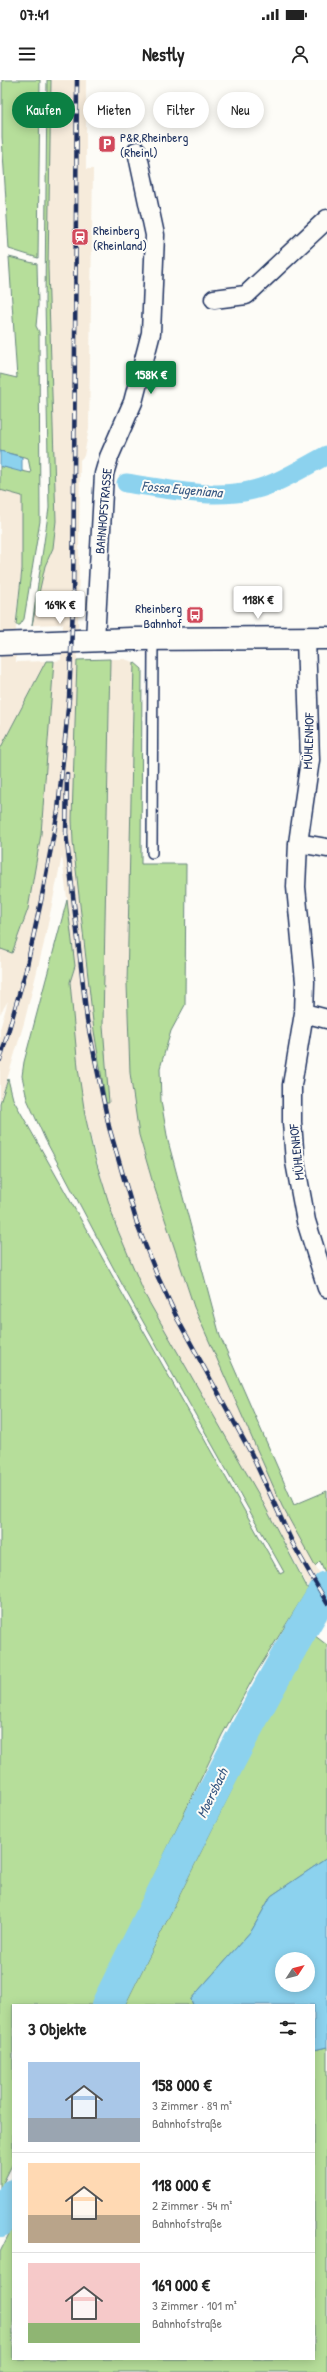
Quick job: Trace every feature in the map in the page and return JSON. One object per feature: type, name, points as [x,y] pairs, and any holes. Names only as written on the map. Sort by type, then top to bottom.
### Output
[{"type":"street","name":"BAHNHOFSTRASSE","points":[[95,640],[104,474],[109,457],[133,402],[151,333],[155,235],[137,151]]},
{"type":"street","points":[[214,299],[246,295],[327,219]]},
{"type":"street","points":[[0,644],[153,638],[316,639]]},
{"type":"street","name":"MÜHLENHOF","points":[[316,639],[310,760],[298,843],[296,887],[305,982],[304,1013],[292,1085],[295,1162],[306,1221],[327,1288]]},
{"type":"street","points":[[298,843],[327,848]]},
{"type":"street","points":[[304,1013],[327,1019]]},
{"type":"lane","points":[[152,853],[153,638]]},
{"type":"shaded area","points":[[51,80],[86,80],[86,92],[83,92],[83,128],[86,128],[86,169],[93,169],[89,428],[84,456],[80,460],[78,623],[72,819],[73,842],[88,983],[106,1103],[109,1103],[103,1026],[110,659],[124,659],[134,662],[127,984],[130,1073],[139,1135],[152,1180],[194,1307],[282,1506],[327,1586],[327,1622],[259,1495],[145,1295],[130,1262],[108,1202],[85,1115],[78,1068],[70,982],[75,966],[62,856],[44,943],[24,1023],[0,1103],[0,1029],[8,1001],[0,1014],[0,950],[1,949],[12,953],[28,909],[41,834],[54,661],[61,660],[63,624],[32,625],[45,565],[53,548],[56,521],[48,267],[50,128],[75,128],[75,92],[51,92]]},
{"type":"shaded area","points":[[0,490],[22,496],[22,569],[16,617],[16,662],[46,661],[0,749]]},
{"type":"green space","points":[[2,80],[40,80],[40,92],[12,92],[12,128],[39,128],[38,258],[9,249],[2,137]]},
{"type":"green space","points":[[47,80],[51,80],[51,92],[47,92]]},
{"type":"green space","points":[[47,128],[50,128],[48,267],[56,521],[53,548],[45,566],[32,625],[49,508],[45,301]]},
{"type":"green space","points":[[9,257],[37,264],[38,305],[36,326],[39,332],[40,521],[24,619],[20,625],[16,625],[22,569],[22,496],[0,490],[0,466],[31,473],[28,458],[0,451],[0,374],[17,378]]},
{"type":"green space","points":[[110,659],[103,1026],[109,1103],[106,1103],[94,1031],[73,842],[72,819],[77,660]]},
{"type":"green space","points":[[46,661],[54,661],[41,834],[28,909],[12,953],[1,949],[0,950],[0,749]]},
{"type":"green space","points":[[134,662],[142,669],[141,864],[186,864],[185,1005],[171,1031],[160,1068],[161,1101],[168,1141],[220,1336],[294,1505],[327,1491],[327,1577],[320,1561],[315,1566],[282,1506],[194,1307],[152,1180],[139,1135],[130,1073],[127,984]]},
{"type":"green space","points":[[67,900],[75,966],[70,982],[78,1068],[85,1115],[94,1155],[116,1226],[145,1295],[259,1495],[308,1589],[256,1673],[222,1735],[92,2004],[12,2004],[12,2165],[0,2189],[0,1103],[8,1079],[13,1099],[280,1574],[284,1572],[123,1286],[45,1139],[27,1099],[22,1076],[24,1062]]},
{"type":"green space","points":[[310,1632],[327,1645],[327,1858],[271,1896],[252,1930],[191,1999],[193,2004],[125,2004]]},
{"type":"green space","points":[[327,2047],[327,2372],[0,2372],[0,2252],[12,2228],[12,2360],[315,2360],[315,2050]]},
{"type":"water","points":[[0,451],[22,457],[22,472],[0,466]]},
{"type":"water","points":[[327,1858],[327,2047],[315,2050],[315,2004],[193,2004],[191,1999],[252,1930],[271,1896]]},
{"type":"waterway","name":"Fossa Eugeniana","points":[[126,483],[206,494],[237,493],[272,484],[327,455]]},
{"type":"waterway","name":"Moersbach","points":[[107,2004],[212,1794],[268,1689],[327,1587]]},
{"type":"waterway","name":"Moersbach","points":[[0,2221],[12,2197]]},
{"type":"railway","points":[[0,1060],[26,970],[41,901],[58,811],[69,698],[73,605],[77,80]]},
{"type":"railway","points":[[67,774],[66,833],[87,1020],[109,1127],[138,1227],[157,1275],[178,1320],[251,1453],[293,1544],[327,1603]]},
{"type":"place","name":"P&R,Rheinberg (Rheinl)","points":[[107,144]]},
{"type":"place","name":"Rheinberg (Rheinland)","points":[[80,237]]},
{"type":"place","name":"Rheinberg Bahnhof","points":[[195,615]]}]
